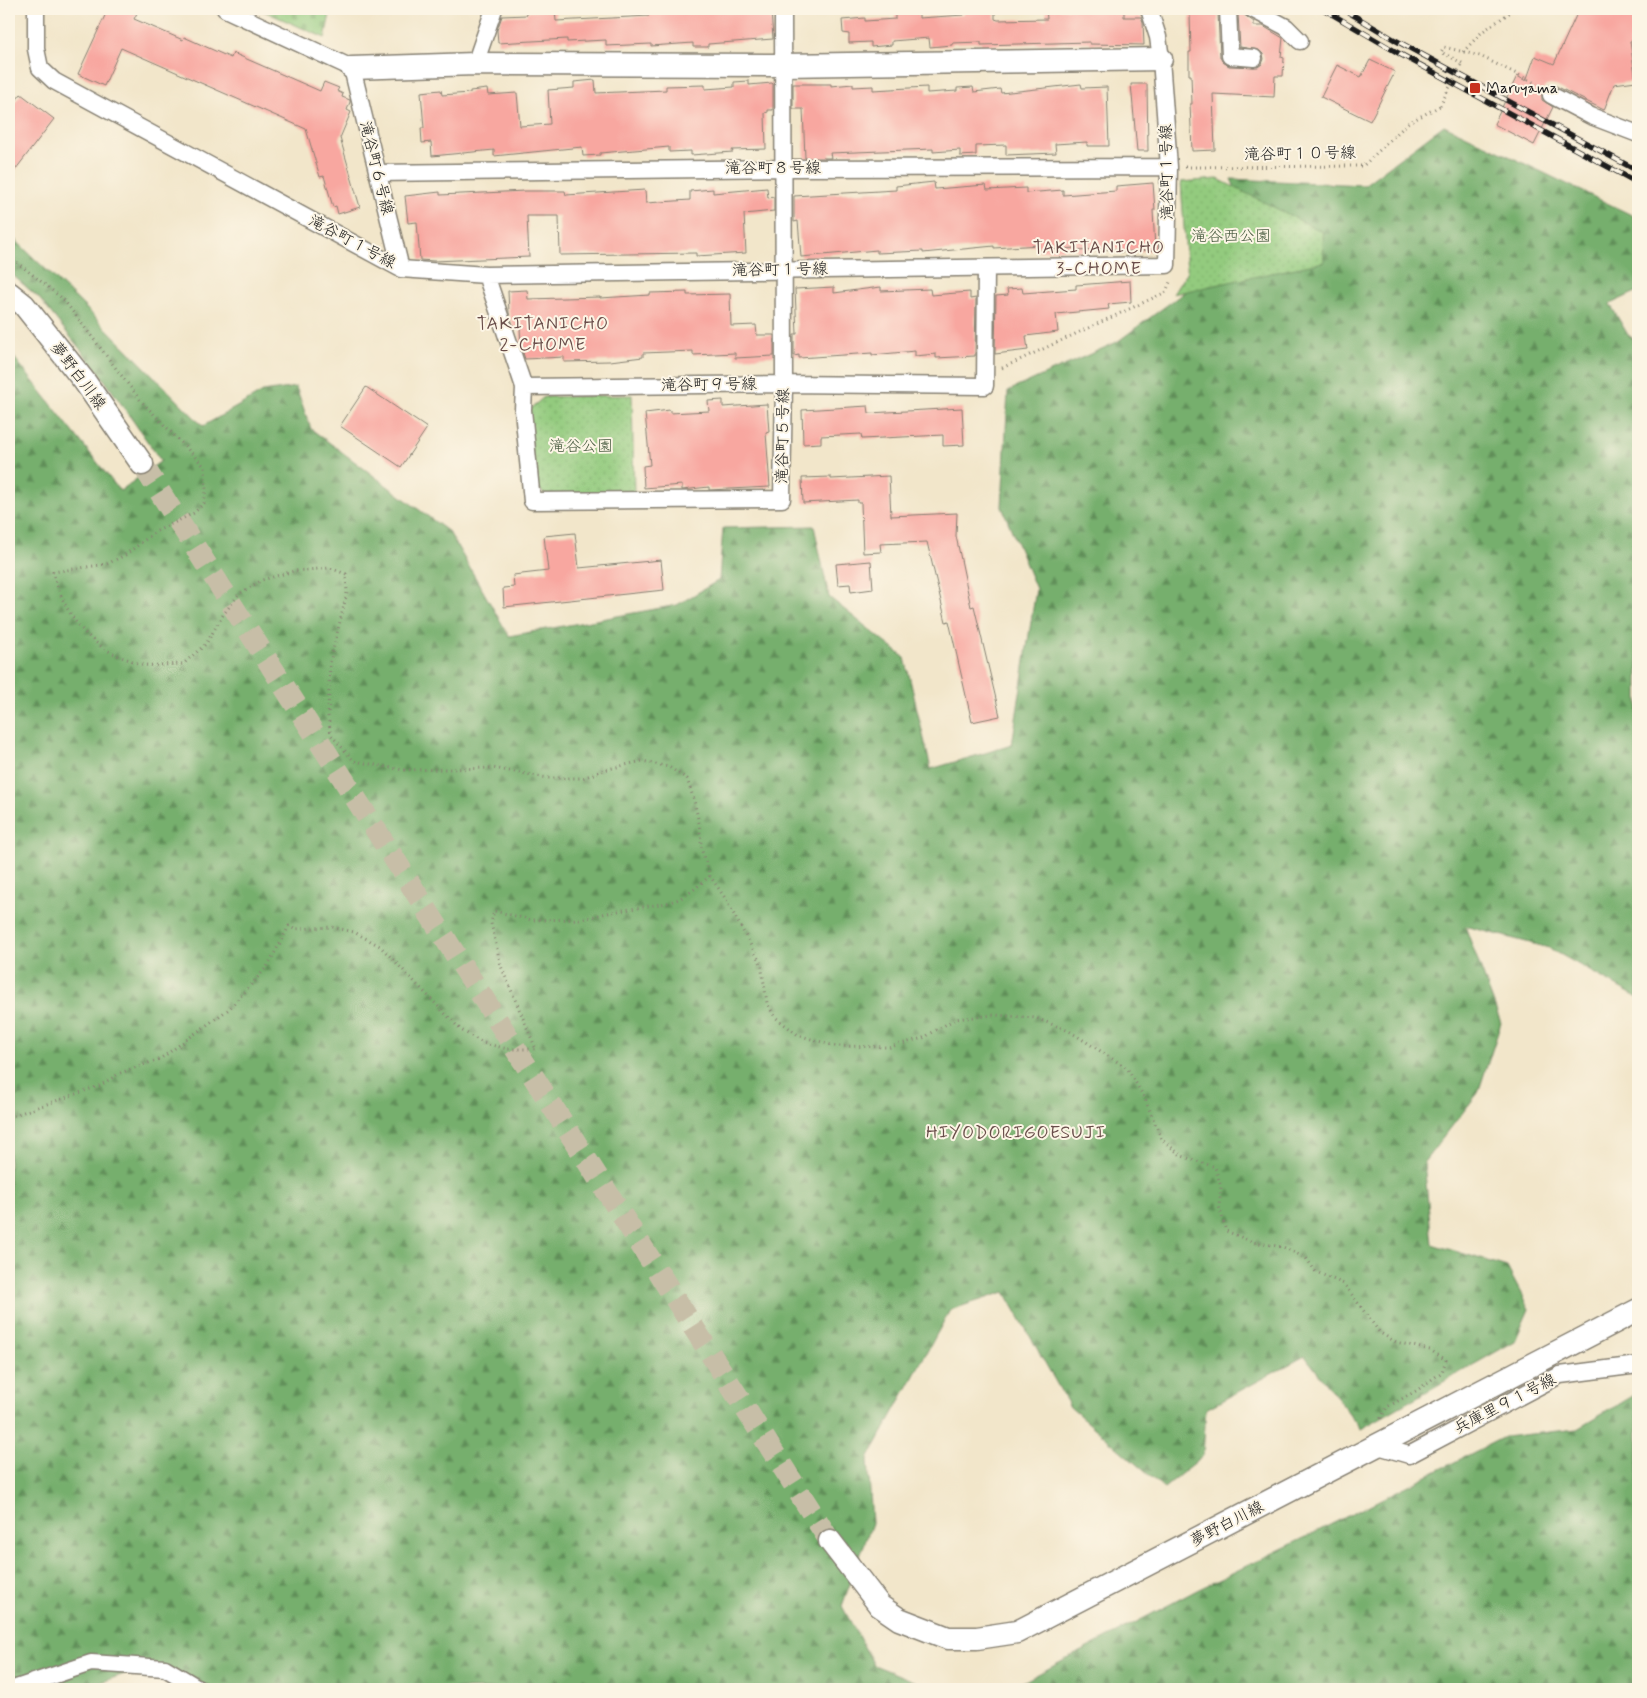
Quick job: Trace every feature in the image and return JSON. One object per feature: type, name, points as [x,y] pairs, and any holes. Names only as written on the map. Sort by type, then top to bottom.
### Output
[{"type":"street","name":"滝谷町１号線","points":[[36,9],[36,49],[40,68],[54,81],[401,269],[486,275],[1167,265],[1169,167],[1161,59]]},
{"type":"street","points":[[225,9],[352,68],[475,64],[784,65],[1161,59],[1158,37],[1149,9]]},
{"type":"street","points":[[475,64],[494,9]]},
{"type":"street","name":"滝谷町５号線","points":[[524,387],[523,410],[532,501],[782,499],[784,384],[783,9]]},
{"type":"street","points":[[1228,9],[1230,56],[1254,58]]},
{"type":"street","points":[[1252,9],[1286,27],[1300,40]]},
{"type":"street","name":"滝谷町６号線","points":[[352,68],[401,269]]},
{"type":"street","points":[[1551,95],[1591,116],[1638,134]]},
{"type":"street","name":"滝谷町８号線","points":[[377,173],[784,168],[1169,167]]},
{"type":"street","points":[[985,386],[986,268]]},
{"type":"street","points":[[486,275],[524,387]]},
{"type":"street","name":"夢野白川線","points":[[9,293],[24,305],[85,382],[142,464]]},
{"type":"street","name":"滝谷町９号線","points":[[524,387],[784,384],[985,386]]},
{"type":"street","name":"夢野白川線","points":[[830,1542],[880,1606],[900,1619],[948,1638],[977,1638],[1017,1632],[1638,1310]]},
{"type":"street","name":"兵庫里９１号線","points":[[1384,1443],[1409,1455],[1560,1375],[1638,1365]]},
{"type":"street","points":[[13,1689],[92,1662],[164,1668],[200,1689]]},
{"type":"path","points":[[1463,52],[1482,32],[1515,9]]},
{"type":"path","name":"滝谷町１０号線","points":[[1169,167],[1363,166],[1408,123],[1440,106],[1462,63],[1440,52],[1444,47],[1463,52]]},
{"type":"path","points":[[1463,52],[1480,56],[1544,87],[1551,95]]},
{"type":"path","points":[[9,256],[63,300],[141,401],[205,467],[206,491],[204,503],[194,513],[155,532],[126,554],[107,564],[53,572],[57,588],[69,614],[87,636],[114,656],[144,665],[183,664],[206,644],[223,615],[239,594],[262,580],[294,571],[330,568],[346,574],[347,592],[330,662],[328,716],[331,735],[354,761],[403,770],[493,768],[548,778],[583,778],[604,770],[642,761],[668,767],[687,779],[699,823],[702,852],[710,876],[725,898],[761,964],[767,1003],[775,1018],[798,1035],[835,1046],[890,1048],[923,1038],[955,1019],[994,1014],[1036,1018],[1069,1030],[1127,1068],[1144,1097],[1162,1140],[1182,1156],[1215,1167],[1221,1187],[1219,1206],[1226,1231],[1252,1242],[1283,1247],[1306,1258],[1316,1272],[1344,1284],[1380,1333],[1396,1342],[1430,1350],[1446,1360],[1442,1372],[1416,1391],[1386,1407],[1382,1418],[1384,1443]]},
{"type":"path","points":[[985,386],[995,371],[1166,292],[1173,274],[1167,265]]},
{"type":"path","points":[[9,1117],[99,1086],[120,1073],[160,1059],[229,1009],[268,967],[289,926],[294,929],[332,926],[354,932],[380,946],[461,1030],[483,1043],[508,1049],[536,1049],[501,966],[491,923],[494,911],[532,920],[582,919],[679,899],[710,876]]},
{"type":"green space","points":[[259,9],[331,9],[325,38]]},
{"type":"green space","points":[[1444,125],[1638,218],[1638,291],[1610,304],[1628,335],[1638,342],[1638,998],[1549,948],[1465,926],[1501,1023],[1478,1093],[1424,1162],[1432,1244],[1507,1267],[1529,1309],[1515,1341],[1361,1429],[1305,1356],[1206,1409],[1203,1456],[1164,1488],[1070,1407],[1005,1292],[950,1310],[868,1459],[872,1523],[842,1606],[874,1665],[934,1689],[193,1689],[146,1666],[83,1689],[9,1689],[9,351],[120,491],[161,461],[101,375],[39,298],[9,272],[9,234],[87,309],[203,426],[263,392],[296,387],[311,429],[449,532],[509,636],[677,605],[719,580],[723,528],[814,526],[829,597],[905,658],[931,769],[1012,745],[1036,589],[1002,507],[1008,391],[1117,342],[1201,280],[1266,258],[1231,179],[1364,185]]},
{"type":"green space","name":"滝谷西公園","points":[[1218,179],[1323,232],[1324,262],[1173,294],[1187,272],[1181,182]]},
{"type":"green space","name":"滝谷公園","points":[[632,395],[634,494],[548,496],[535,487],[528,411],[544,397]]},
{"type":"green space","points":[[1638,1393],[1638,1689],[944,1689],[1021,1683],[1197,1590],[1504,1437],[1577,1429]]},
{"type":"building","points":[[108,9],[139,9],[134,19],[183,40],[184,37],[231,58],[233,53],[320,91],[324,82],[339,88],[337,91],[343,94],[342,97],[350,100],[347,110],[351,112],[340,138],[360,207],[338,214],[336,206],[333,207],[324,176],[320,177],[306,129],[121,48],[104,86],[78,74]]},
{"type":"building","points":[[669,9],[726,11],[727,13],[771,10],[773,39],[708,44],[708,47],[693,47],[693,43],[651,46],[651,44],[606,46],[606,40],[567,42],[567,39],[498,43],[497,30],[502,16],[527,15],[526,12],[555,10],[556,21],[649,16],[648,14],[670,12]]},
{"type":"building","points":[[964,9],[995,9],[995,19],[998,20],[1047,19],[1046,9],[1124,9],[1124,17],[1141,17],[1144,45],[1090,44],[1090,42],[981,45],[981,42],[952,43],[952,45],[930,47],[929,38],[892,41],[892,45],[871,47],[871,42],[849,43],[849,34],[843,33],[842,20],[865,18],[865,21],[895,19],[895,13],[919,11],[919,18],[964,15]]},
{"type":"building","points":[[1579,9],[1634,9],[1638,40],[1630,41],[1636,81],[1614,84],[1604,110],[1556,86],[1546,86],[1542,91],[1542,100],[1553,107],[1534,145],[1494,124],[1517,76],[1526,81],[1535,56],[1554,64]]},
{"type":"building","points":[[1190,14],[1218,14],[1220,57],[1229,66],[1258,67],[1264,59],[1263,54],[1259,50],[1240,47],[1238,14],[1243,14],[1254,22],[1254,26],[1263,26],[1283,38],[1281,57],[1284,58],[1283,76],[1275,76],[1274,97],[1213,94],[1215,150],[1192,151],[1191,75],[1189,75],[1189,52],[1191,52]]},
{"type":"building","points":[[1370,60],[1395,72],[1370,121],[1321,97],[1337,65],[1361,77]]},
{"type":"building","points":[[595,80],[596,93],[666,90],[666,86],[705,85],[705,89],[734,87],[734,82],[749,81],[749,85],[772,83],[773,110],[768,110],[765,113],[766,149],[732,150],[733,152],[691,155],[691,151],[669,152],[669,147],[583,156],[582,147],[494,156],[494,150],[432,156],[431,142],[422,143],[421,128],[424,128],[421,92],[441,90],[442,95],[470,93],[470,91],[487,89],[488,95],[517,93],[520,126],[550,124],[548,90],[574,88],[574,82]]},
{"type":"building","points":[[793,84],[831,84],[831,86],[853,84],[853,87],[873,86],[873,90],[927,87],[927,93],[957,91],[957,88],[973,87],[974,92],[1000,89],[1001,93],[1081,84],[1082,88],[1107,87],[1109,146],[1087,146],[1087,142],[1055,144],[1056,153],[1006,155],[1006,145],[976,146],[976,155],[960,156],[960,150],[933,152],[933,149],[830,153],[831,158],[805,158],[803,109],[793,109]]},
{"type":"building","points":[[1131,84],[1147,84],[1148,151],[1137,151]]},
{"type":"building","points":[[21,94],[54,119],[9,178],[9,109]]},
{"type":"building","points":[[934,182],[935,189],[986,185],[987,190],[1026,188],[1026,193],[1063,190],[1063,195],[1116,191],[1116,186],[1153,183],[1155,250],[1119,252],[1119,249],[1076,251],[1076,248],[1039,251],[1039,245],[994,248],[994,246],[923,253],[923,251],[877,253],[877,250],[801,257],[798,221],[794,222],[794,196],[896,190],[896,186]]},
{"type":"building","points":[[767,188],[768,198],[774,197],[774,211],[744,214],[746,253],[696,256],[696,253],[560,255],[559,216],[527,216],[529,257],[420,260],[417,222],[408,223],[405,196],[440,192],[440,195],[565,191],[566,195],[645,190],[646,203],[690,200],[690,191],[713,189],[713,193]]},
{"type":"building","points":[[1130,281],[1131,302],[1108,304],[1109,309],[1056,314],[1058,332],[1026,336],[1028,350],[995,354],[996,296],[1008,295],[1007,289],[1022,288],[1023,293],[1076,289],[1076,285]]},
{"type":"building","points":[[834,287],[834,293],[881,287],[881,291],[930,289],[931,295],[970,292],[970,299],[976,298],[975,356],[936,358],[936,354],[915,356],[915,351],[872,355],[872,353],[799,358],[799,355],[794,356],[794,334],[797,334],[795,289]]},
{"type":"building","points":[[527,290],[528,299],[600,298],[650,295],[650,293],[687,292],[687,295],[730,294],[731,326],[756,325],[757,335],[774,335],[774,356],[735,358],[735,353],[693,355],[693,351],[643,353],[643,357],[610,361],[564,362],[564,357],[525,359],[521,347],[520,327],[514,328],[509,313],[508,291]]},
{"type":"building","points":[[366,387],[427,428],[401,467],[340,426]]},
{"type":"building","points":[[723,400],[723,407],[767,404],[769,432],[766,433],[770,487],[709,490],[709,487],[682,490],[682,485],[644,488],[643,466],[650,465],[645,413],[670,410],[670,413],[709,411],[708,401]]},
{"type":"building","points":[[868,406],[869,413],[962,408],[964,445],[943,446],[943,435],[862,439],[861,434],[821,436],[821,443],[803,444],[802,410]]},
{"type":"building","points":[[889,476],[891,516],[957,513],[956,536],[971,607],[974,606],[1000,716],[972,722],[949,621],[946,622],[927,542],[880,544],[881,552],[863,553],[861,503],[858,503],[858,500],[803,503],[802,478],[831,477],[831,479]]},
{"type":"building","points":[[575,533],[579,568],[661,560],[664,590],[504,607],[503,588],[514,587],[513,575],[548,571],[544,536]]},
{"type":"building","points":[[871,561],[873,589],[851,592],[850,584],[838,585],[836,564]]},
{"type":"tunnel","points":[[142,464],[830,1541]]},
{"type":"railway","points":[[1323,9],[1400,54],[1638,183]]},
{"type":"railway","points":[[1343,9],[1395,40],[1638,171]]},
{"type":"place","name":"Maruyama","points":[[1475,88]]},
{"type":"district","name":"TAKITANICHO 3-CHOME","points":[[1099,258]]},
{"type":"district","name":"TAKITANICHO 2-CHOME","points":[[543,334]]},
{"type":"district","name":"HIYODORIGOESUJI","points":[[1016,1133]]}]
